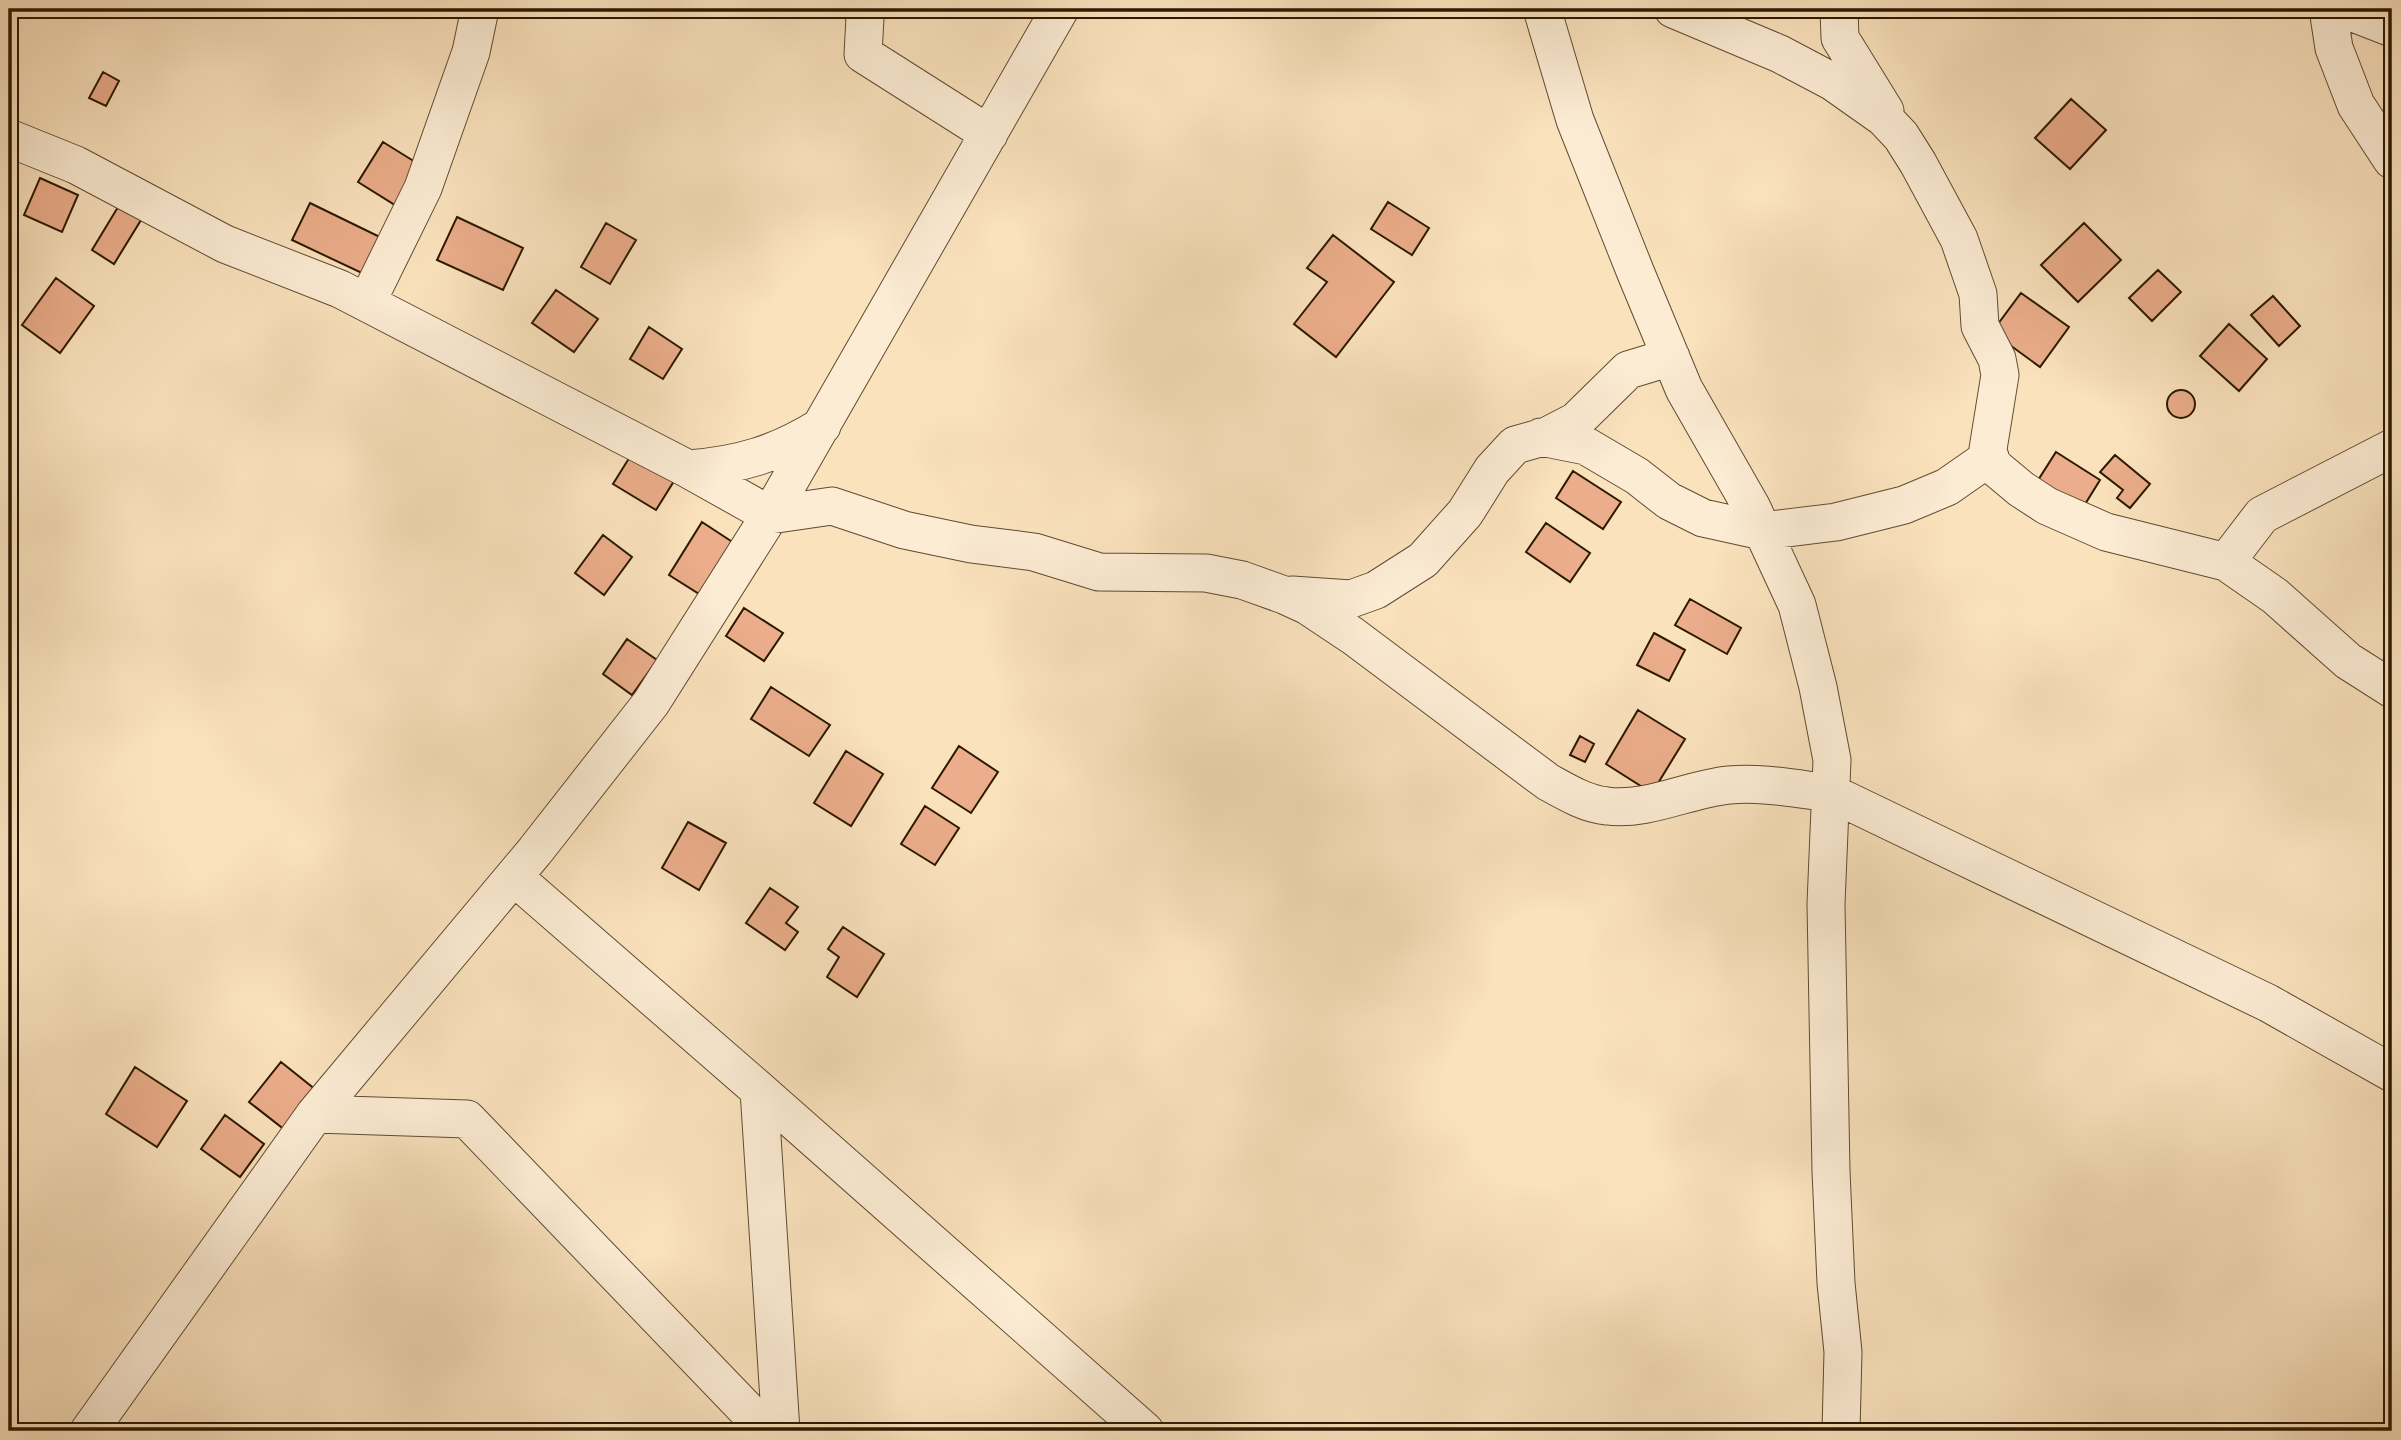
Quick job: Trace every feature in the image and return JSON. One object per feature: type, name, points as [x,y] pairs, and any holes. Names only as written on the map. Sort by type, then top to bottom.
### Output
[{"type":"street","points":[[862,9],[865,18],[863,54],[989,134]]},
{"type":"street","points":[[89,1431],[315,1114],[514,877],[651,703],[770,515],[1060,9]]},
{"type":"street","points":[[1542,9],[1575,120],[1671,357],[1685,389],[1762,531],[1797,605],[1818,687],[1832,760],[1826,916],[1831,1185],[1843,1352],[1841,1431]]},
{"type":"street","points":[[1673,9],[1780,54],[1833,82],[1884,118],[1901,136]]},
{"type":"street","points":[[1839,9],[1840,38],[1918,163],[1959,239],[1978,294],[1980,326],[1997,359],[2000,375],[1988,449],[1990,461],[2005,476],[2047,506],[2106,532],[2226,562],[2275,596],[2348,662],[2392,689]]},
{"type":"street","points":[[2328,9],[2334,48],[2356,105],[2392,160]]},
{"type":"street","points":[[2343,9],[2392,29]]},
{"type":"street","points":[[367,302],[424,188],[486,10]]},
{"type":"street","points":[[9,138],[76,165],[225,244],[367,302],[688,469],[770,515],[832,506],[904,530],[971,544],[1034,552],[1099,572],[1206,573],[1242,580],[1284,594],[1308,606],[1353,636],[1548,782],[1590,802],[1607,806],[1641,806],[1728,785],[1759,785],[1831,793],[2268,1003],[2392,1073]]},
{"type":"street","points":[[1284,594],[1351,599],[1376,590],[1423,560],[1465,513],[1492,470],[1515,445],[1576,421],[1628,370],[1671,357]]},
{"type":"street","points":[[688,469],[724,466],[764,456],[793,444],[822,426]]},
{"type":"street","points":[[1541,437],[1586,446],[1637,476],[1669,501],[1703,518],[1762,531],[1836,522],[1904,505],[1947,486],[1990,457]]},
{"type":"street","points":[[2226,562],[2262,516],[2392,448]]},
{"type":"street","points":[[514,877],[760,1090],[1145,1431]]},
{"type":"street","points":[[760,1090],[781,1431]]},
{"type":"street","points":[[315,1114],[467,1119],[767,1431]]},
{"type":"building","points":[[103,72],[119,81],[106,106],[89,98]]},
{"type":"building","points":[[2071,99],[2106,130],[2070,169],[2035,138]]},
{"type":"building","points":[[383,142],[420,165],[395,205],[358,182]]},
{"type":"building","points":[[40,178],[78,195],[62,232],[24,215]]},
{"type":"building","points":[[1388,202],[1429,228],[1412,255],[1371,229]]},
{"type":"building","points":[[310,203],[384,239],[366,275],[292,240]]},
{"type":"building","points":[[118,207],[141,220],[114,264],[92,250]]},
{"type":"building","points":[[457,217],[523,248],[503,290],[437,260]]},
{"type":"building","points":[[606,223],[636,240],[610,284],[581,267]]},
{"type":"building","points":[[2084,223],[2121,260],[2078,302],[2041,265]]},
{"type":"building","points":[[1333,235],[1394,282],[1336,357],[1294,324],[1327,282],[1307,268]]},
{"type":"building","points":[[2158,270],[2181,292],[2152,321],[2129,298]]},
{"type":"building","points":[[56,278],[94,306],[60,353],[22,325]]},
{"type":"building","points":[[556,290],[598,319],[574,352],[532,323]]},
{"type":"building","points":[[2021,293],[2069,327],[2040,367],[1992,332]]},
{"type":"building","points":[[2273,296],[2300,326],[2279,346],[2251,315]]},
{"type":"building","points":[[2229,324],[2267,359],[2239,391],[2200,356]]},
{"type":"building","points":[[649,327],[682,349],[663,379],[630,359]]},
{"type":"building","points":[[2181,390],[2191,394],[2195,404],[2191,414],[2181,418],[2171,414],[2167,404],[2171,394]]},
{"type":"building","points":[[636,447],[679,473],[656,510],[613,484]]},
{"type":"building","points":[[2056,452],[2100,480],[2079,514],[2035,485]]},
{"type":"building","points":[[2115,455],[2150,484],[2130,508],[2117,498],[2123,490],[2100,472]]},
{"type":"building","points":[[1573,471],[1621,502],[1603,529],[1556,498]]},
{"type":"building","points":[[702,522],[737,545],[704,597],[669,575]]},
{"type":"building","points":[[1546,523],[1590,553],[1570,582],[1526,552]]},
{"type":"building","points":[[603,535],[632,557],[604,595],[575,573]]},
{"type":"building","points":[[1690,599],[1741,628],[1727,654],[1675,625]]},
{"type":"building","points":[[744,608],[783,633],[764,661],[726,636]]},
{"type":"building","points":[[1654,633],[1685,650],[1669,681],[1637,665]]},
{"type":"building","points":[[627,639],[657,660],[632,695],[603,674]]},
{"type":"building","points":[[771,687],[830,725],[809,756],[751,719]]},
{"type":"building","points":[[1638,710],[1685,739],[1652,793],[1606,764]]},
{"type":"building","points":[[1580,736],[1594,744],[1585,762],[1570,755]]},
{"type":"building","points":[[959,746],[998,772],[971,813],[932,788]]},
{"type":"building","points":[[846,751],[883,774],[851,826],[814,803]]},
{"type":"building","points":[[925,806],[959,828],[935,865],[901,844]]},
{"type":"building","points":[[688,822],[726,843],[699,890],[662,868]]},
{"type":"building","points":[[770,888],[798,907],[786,923],[798,932],[785,950],[746,923]]},
{"type":"building","points":[[843,927],[884,954],[857,997],[827,977],[839,957],[828,949]]},
{"type":"building","points":[[281,1062],[316,1090],[285,1130],[249,1102]]},
{"type":"building","points":[[135,1067],[187,1101],[157,1147],[106,1114]]},
{"type":"building","points":[[225,1115],[264,1144],[240,1177],[201,1149]]}]
